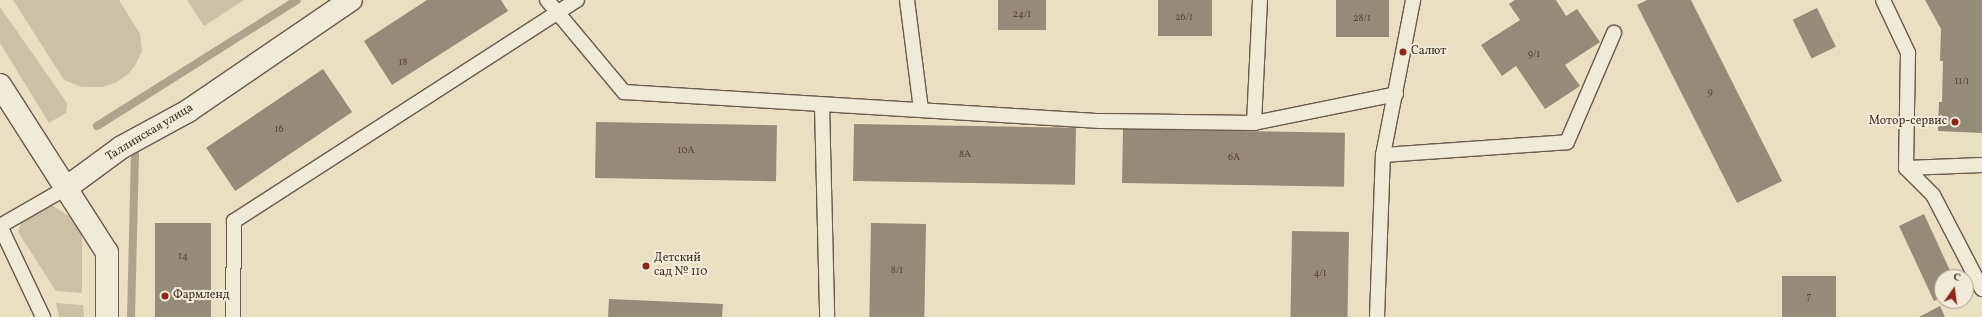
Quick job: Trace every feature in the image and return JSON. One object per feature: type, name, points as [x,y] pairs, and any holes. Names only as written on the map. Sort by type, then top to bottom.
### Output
[{"type":"street","name":"Таллинская улица","points":[[66,188],[122,147],[188,111],[351,0]]},
{"type":"street","points":[[0,85],[108,252],[108,317]]},
{"type":"lane","points":[[547,0],[557,14],[624,92],[1100,121],[1254,123],[1396,94]]},
{"type":"lane","points":[[233,317],[234,221],[577,0]]},
{"type":"lane","points":[[907,0],[921,109]]},
{"type":"lane","points":[[1254,123],[1260,0]]},
{"type":"lane","points":[[1377,317],[1383,155],[1413,0]]},
{"type":"lane","points":[[1883,0],[1908,53],[1906,168],[1933,195],[1982,289]]},
{"type":"lane","points":[[1383,155],[1567,142],[1614,33]]},
{"type":"lane","points":[[822,105],[827,317]]},
{"type":"lane","points":[[1906,168],[1982,165]]},
{"type":"lane","points":[[43,317],[0,226],[66,188]]},
{"type":"shaded area","points":[[13,0],[119,0],[140,34],[142,51],[136,64],[128,74],[117,82],[103,87],[82,87],[64,80]]},
{"type":"shaded area","points":[[187,0],[244,0],[204,26]]},
{"type":"shaded area","points":[[0,7],[67,103],[66,113],[49,123],[0,43]]},
{"type":"shaded area","points":[[50,204],[72,218],[82,234],[82,293],[56,291],[18,232],[23,216]]},
{"type":"shaded area","points":[[56,303],[83,305],[84,317],[59,317]]},
{"type":"building","points":[[427,0],[501,0],[508,11],[392,85],[364,41]]},
{"type":"building","points":[[998,0],[1046,0],[1046,30],[998,30]]},
{"type":"building","points":[[1158,0],[1212,0],[1212,36],[1158,36]]},
{"type":"building","points":[[1336,0],[1389,0],[1389,37],[1336,37]]},
{"type":"building","points":[[1515,0],[1556,0],[1566,16],[1577,9],[1600,42],[1565,65],[1580,86],[1545,109],[1516,66],[1502,76],[1481,45],[1520,20],[1509,4]]},
{"type":"building","points":[[1647,0],[1691,0],[1782,181],[1737,203],[1637,5]]},
{"type":"building","points":[[1925,0],[1982,0],[1982,133],[1938,131],[1939,102],[1942,102],[1943,61],[1940,61],[1941,29]]},
{"type":"building","points":[[1817,8],[1836,47],[1812,58],[1793,20]]},
{"type":"building","points":[[323,69],[352,112],[235,191],[206,148]]},
{"type":"building","points":[[596,122],[777,125],[776,181],[595,178]]},
{"type":"building","points":[[854,124],[1076,128],[1075,185],[853,181]]},
{"type":"building","points":[[1123,129],[1345,133],[1344,187],[1122,183]]},
{"type":"building","points":[[1924,214],[1949,269],[1934,269],[1934,301],[1899,226]]},
{"type":"building","points":[[155,223],[211,223],[211,317],[155,317]]},
{"type":"building","points":[[871,223],[926,224],[924,317],[869,317]]},
{"type":"building","points":[[1292,231],[1349,232],[1348,317],[1290,317]]},
{"type":"building","points":[[1782,276],[1836,276],[1836,317],[1782,317]]},
{"type":"building","points":[[609,299],[723,304],[722,317],[608,317]]},
{"type":"building","points":[[1934,309],[1941,309],[1945,317],[1919,317]]},
{"type":"waterway","points":[[97,126],[297,0]]},
{"type":"waterway","points":[[131,317],[135,154]]},
{"type":"place","name":"Салют","points":[[1403,52]]},
{"type":"place","name":"Мотор-сервис","points":[[1955,122]]},
{"type":"place","name":"Детский сад № 110","points":[[646,266]]},
{"type":"place","name":"Фармленд","points":[[165,296]]}]
